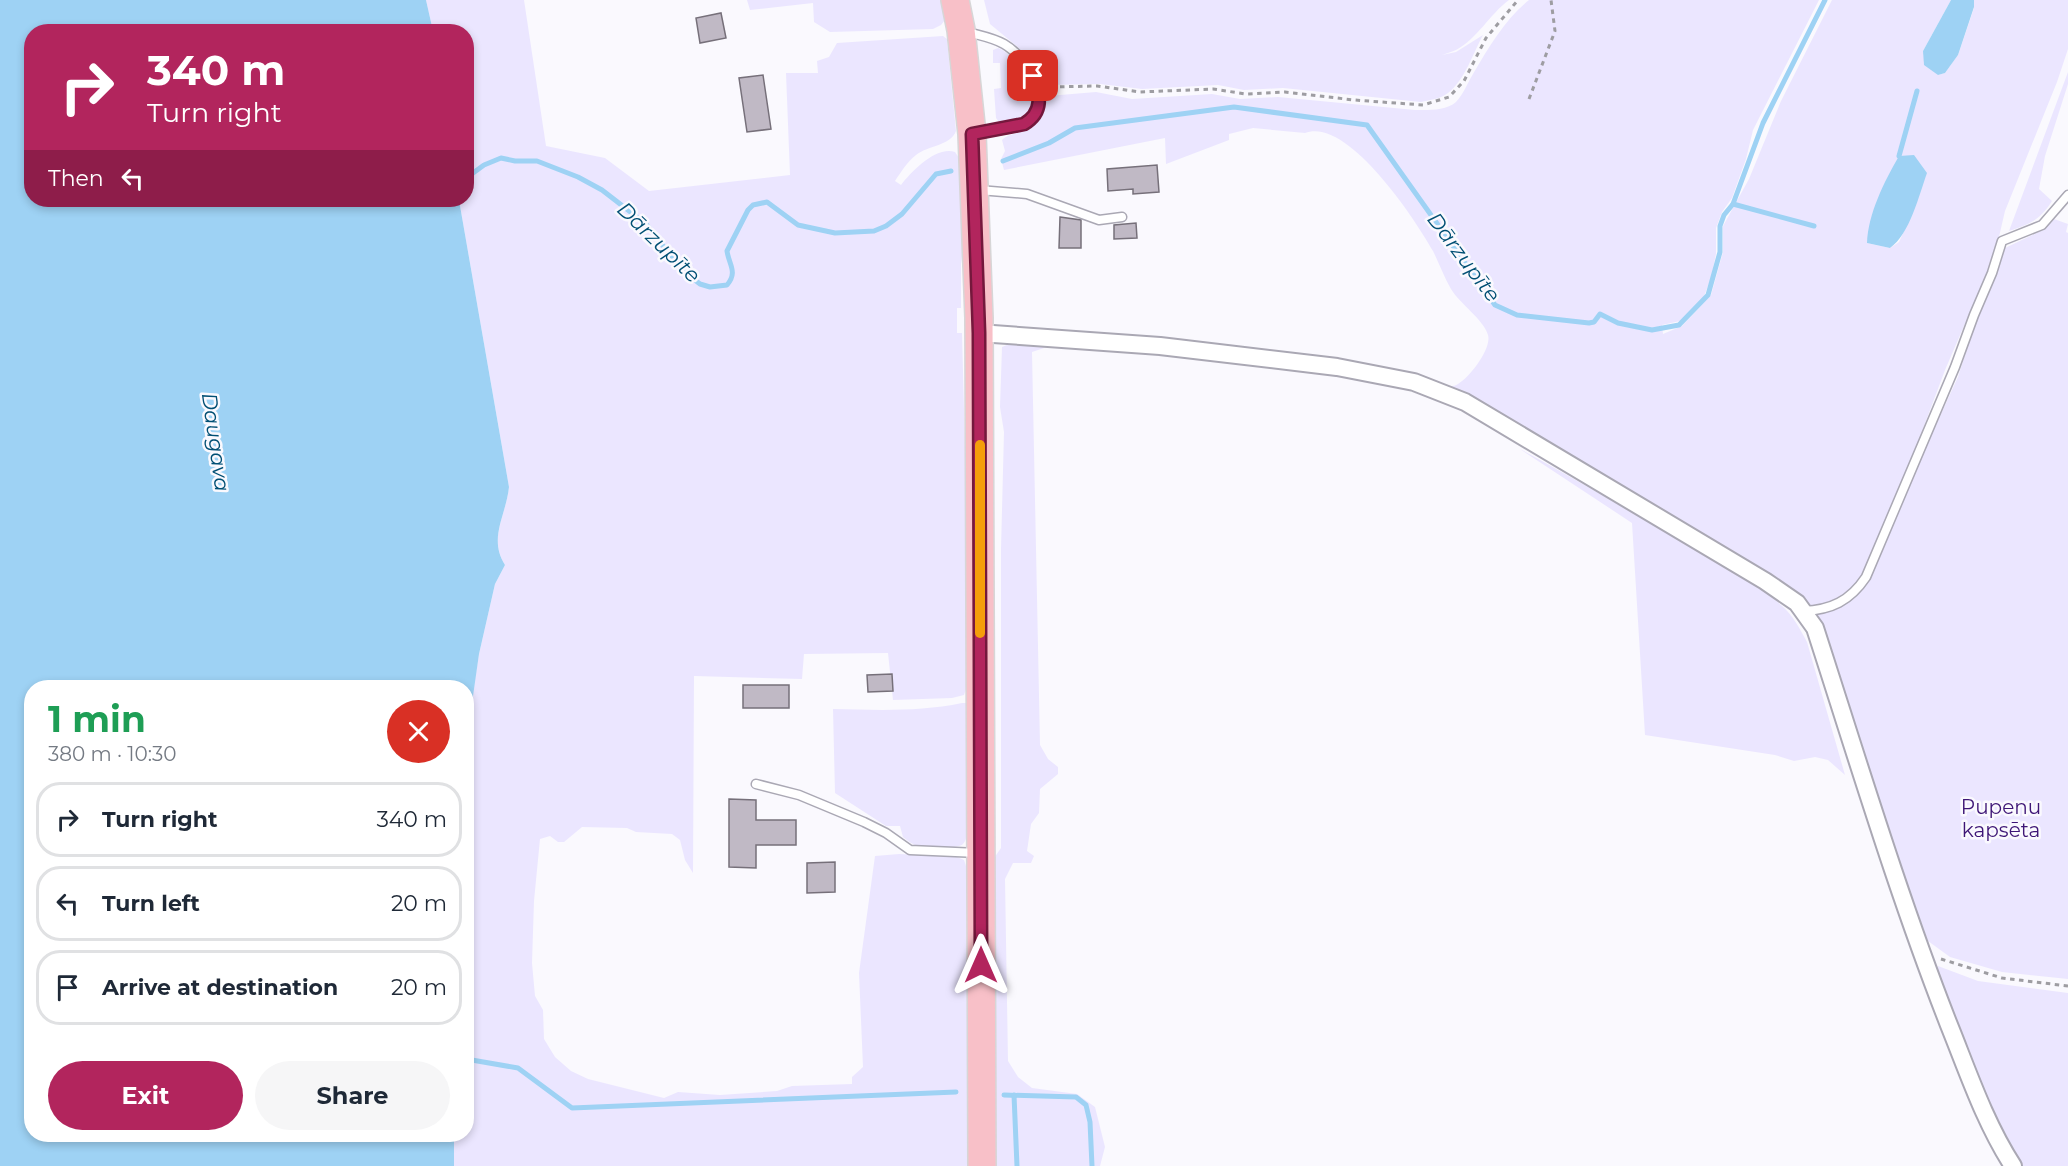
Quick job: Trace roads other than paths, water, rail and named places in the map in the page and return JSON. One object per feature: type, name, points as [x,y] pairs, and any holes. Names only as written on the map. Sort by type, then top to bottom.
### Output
[{"type":"highway","points":[[955,0],[961,30],[972,134],[979,333],[982,1166]]},
{"type":"street","points":[[979,333],[1160,346],[1337,367],[1414,382],[1465,402],[1533,441],[1765,581],[1797,603],[1815,628],[1920,951],[1975,1088],[2005,1154],[2013,1166]]},
{"type":"lane","points":[[961,30],[994,40],[1012,49],[1027,65],[1040,98],[1039,108],[1030,121],[972,134]]},
{"type":"lane","points":[[975,189],[1027,194],[1099,220],[1122,217]]},
{"type":"lane","points":[[1803,611],[1818,611],[1838,605],[1858,590],[1866,577],[1955,367],[2002,242],[2042,225],[2068,195]]},
{"type":"lane","points":[[756,784],[799,795],[864,822],[886,833],[910,850],[981,853]]},
{"type":"water","name":"Daugava","points":[[0,0],[426,0],[431,24],[24,24],[24,207],[460,207],[509,487],[498,536],[500,555],[505,565],[495,584],[479,654],[474,689],[474,680],[24,680],[24,1142],[454,1142],[454,1166],[0,1166]]},
{"type":"water","points":[[1951,0],[1974,0],[1974,7],[1958,55],[1945,73],[1938,75],[1924,65],[1923,51]]},
{"type":"water","points":[[1914,155],[1927,173],[1908,224],[1897,242],[1890,248],[1867,243],[1870,221],[1893,166],[1899,156]]},
{"type":"waterway","name":"Dārzupīte","points":[[1003,161],[1049,143],[1075,128],[1234,107],[1367,125],[1495,305],[1517,315],[1589,323],[1594,322],[1600,314],[1618,323],[1652,330],[1679,325],[1708,295],[1720,252],[1720,226],[1724,215],[1733,204],[1763,123],[1825,0]]},
{"type":"waterway","points":[[1899,156],[1917,91]]},
{"type":"waterway","name":"Dārzupīte","points":[[474,172],[501,158],[515,161],[537,161],[578,177],[602,190],[646,224],[682,270],[700,284],[710,287],[727,285],[730,280],[732,268],[727,251],[748,210],[753,205],[767,202],[798,225],[835,233],[874,231],[886,226],[902,214],[936,174],[951,171]]},
{"type":"waterway","points":[[1733,204],[1814,226]]},
{"type":"waterway","points":[[474,1060],[518,1068],[572,1108],[956,1092]]},
{"type":"waterway","points":[[1004,1095],[1076,1097],[1086,1105],[1090,1122],[1092,1166]]},
{"type":"waterway","points":[[1014,1095],[1017,1166]]},
{"type":"park label","name":"Pupenu kapsēta","points":[[2001,818]]}]
